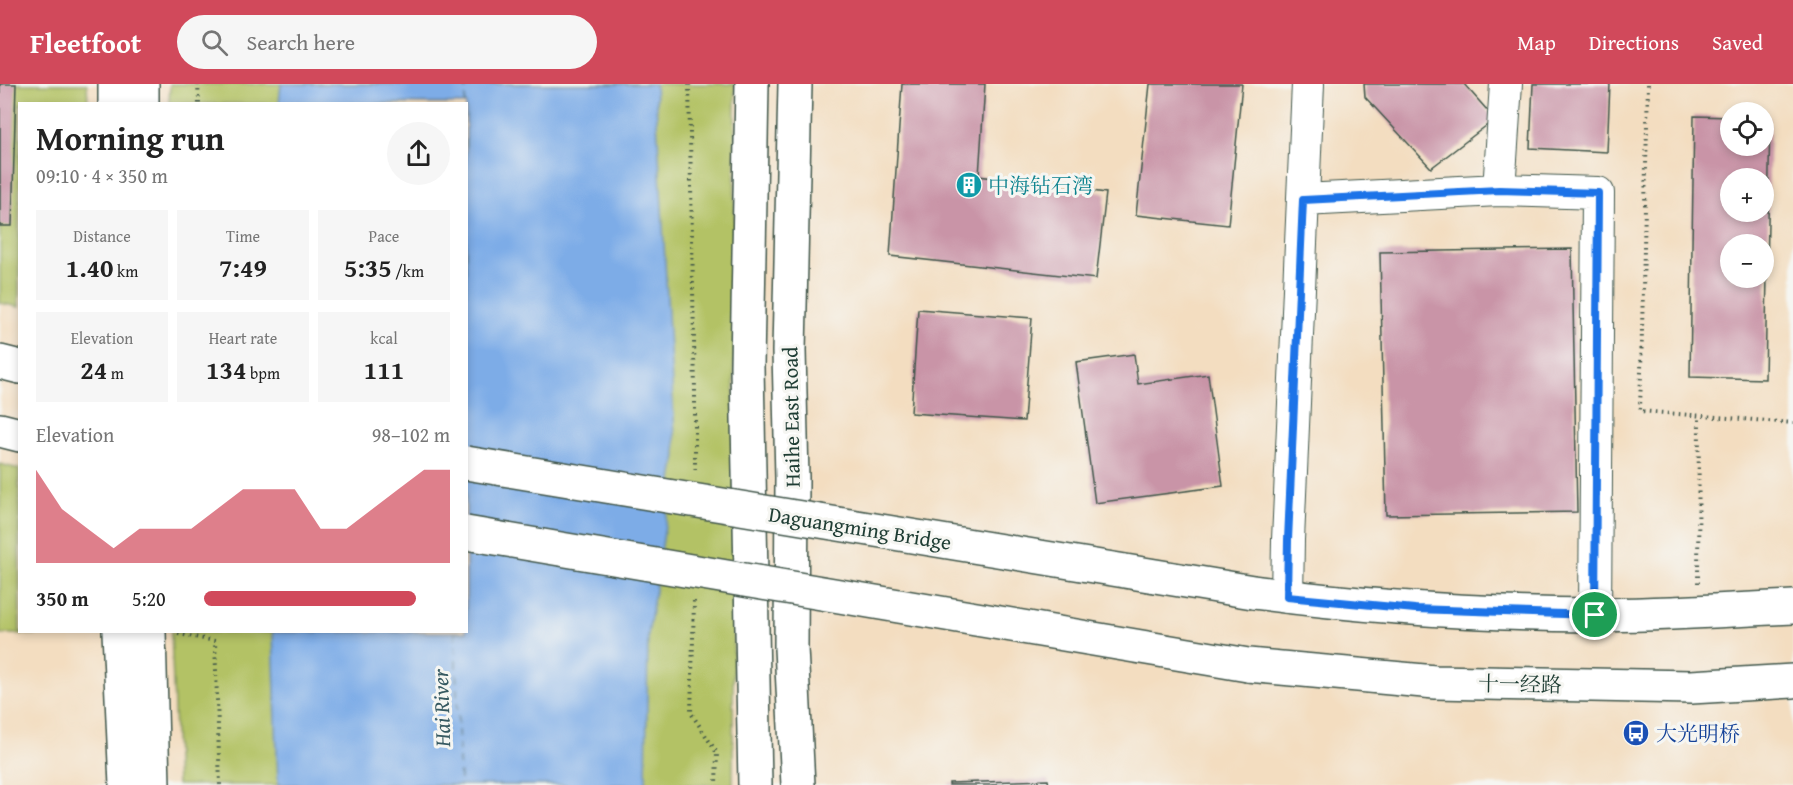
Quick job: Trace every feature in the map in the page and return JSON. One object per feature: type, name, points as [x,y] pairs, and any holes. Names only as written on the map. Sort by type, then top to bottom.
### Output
[{"type":"main road","points":[[115,84],[115,102]]},
{"type":"main road","points":[[142,84],[142,102]]},
{"type":"main road","name":"Haihe East Road","points":[[752,84],[747,367],[755,785]]},
{"type":"main road","name":"Haihe East Road","points":[[795,84],[789,351],[792,478],[791,648],[798,785]]},
{"type":"main road","points":[[0,362],[18,366]]},
{"type":"main road","points":[[0,430],[18,434]]},
{"type":"main road","name":"Daguangming Bridge","points":[[468,463],[1287,597]]},
{"type":"main road","name":"十一经路","points":[[468,532],[1248,665],[1435,682],[1691,687],[1793,681]]},
{"type":"main road","points":[[1287,597],[1415,609],[1595,615],[1793,607]]},
{"type":"main road","points":[[119,633],[126,785]]},
{"type":"main road","points":[[149,633],[153,785]]},
{"type":"street","points":[[1287,597],[1308,84]]},
{"type":"street","points":[[1499,190],[1506,84]]},
{"type":"street","points":[[1303,200],[1499,190],[1598,193],[1595,615]]},
{"type":"path","points":[[198,84],[199,102]]},
{"type":"path","points":[[689,84],[695,475]]},
{"type":"path","points":[[1648,84],[1640,411],[1793,423]]},
{"type":"path","points":[[1698,612],[1699,416]]},
{"type":"path","points":[[694,595],[691,713],[717,753],[716,785]]},
{"type":"path","points":[[177,633],[178,635],[215,641],[220,785]]},
{"type":"green space","points":[[0,84],[87,84],[88,102],[18,102],[18,307],[0,303]]},
{"type":"green space","points":[[170,84],[735,84],[733,785],[177,785],[171,633],[468,633],[468,102],[169,102]]},
{"type":"green space","points":[[0,464],[18,469],[18,633],[99,634],[0,634]]},
{"type":"water","name":"Hai River","points":[[281,84],[655,84],[676,455],[648,636],[646,785],[278,785],[273,633],[468,633],[468,102],[279,102]]},
{"type":"building","points":[[0,84],[16,84],[12,226],[0,226]]},
{"type":"building","name":"中海钻石湾","points":[[902,84],[985,84],[979,176],[1106,193],[1096,279],[890,256]]},
{"type":"building","points":[[1150,84],[1242,84],[1228,225],[1136,215]]},
{"type":"building","points":[[1364,84],[1464,84],[1495,119],[1431,168],[1365,97]]},
{"type":"building","points":[[1533,84],[1610,84],[1607,152],[1530,148]]},
{"type":"building","points":[[1694,116],[1720,117],[1720,156],[1769,156],[1769,168],[1720,168],[1720,222],[1768,222],[1768,234],[1720,234],[1720,288],[1767,288],[1765,379],[1690,377]]},
{"type":"building","points":[[1572,249],[1577,512],[1386,515],[1380,252]]},
{"type":"building","points":[[918,309],[1032,318],[1024,421],[911,413]]},
{"type":"building","points":[[1134,354],[1138,384],[1208,374],[1223,486],[1095,503],[1076,362]]},
{"type":"building","points":[[1048,780],[1049,785],[949,785],[949,783]]},
{"type":"ferry route","points":[[465,102],[466,84]]},
{"type":"ferry route","points":[[455,633],[460,785]]},
{"type":"place","name":"中海钻石湾","points":[[969,185]]},
{"type":"place","name":"大光明桥","points":[[1636,733]]},
{"type":"route","points":[[1499,190],[1598,193],[1595,615],[1415,609],[1287,597],[1303,200],[1499,190]]}]
